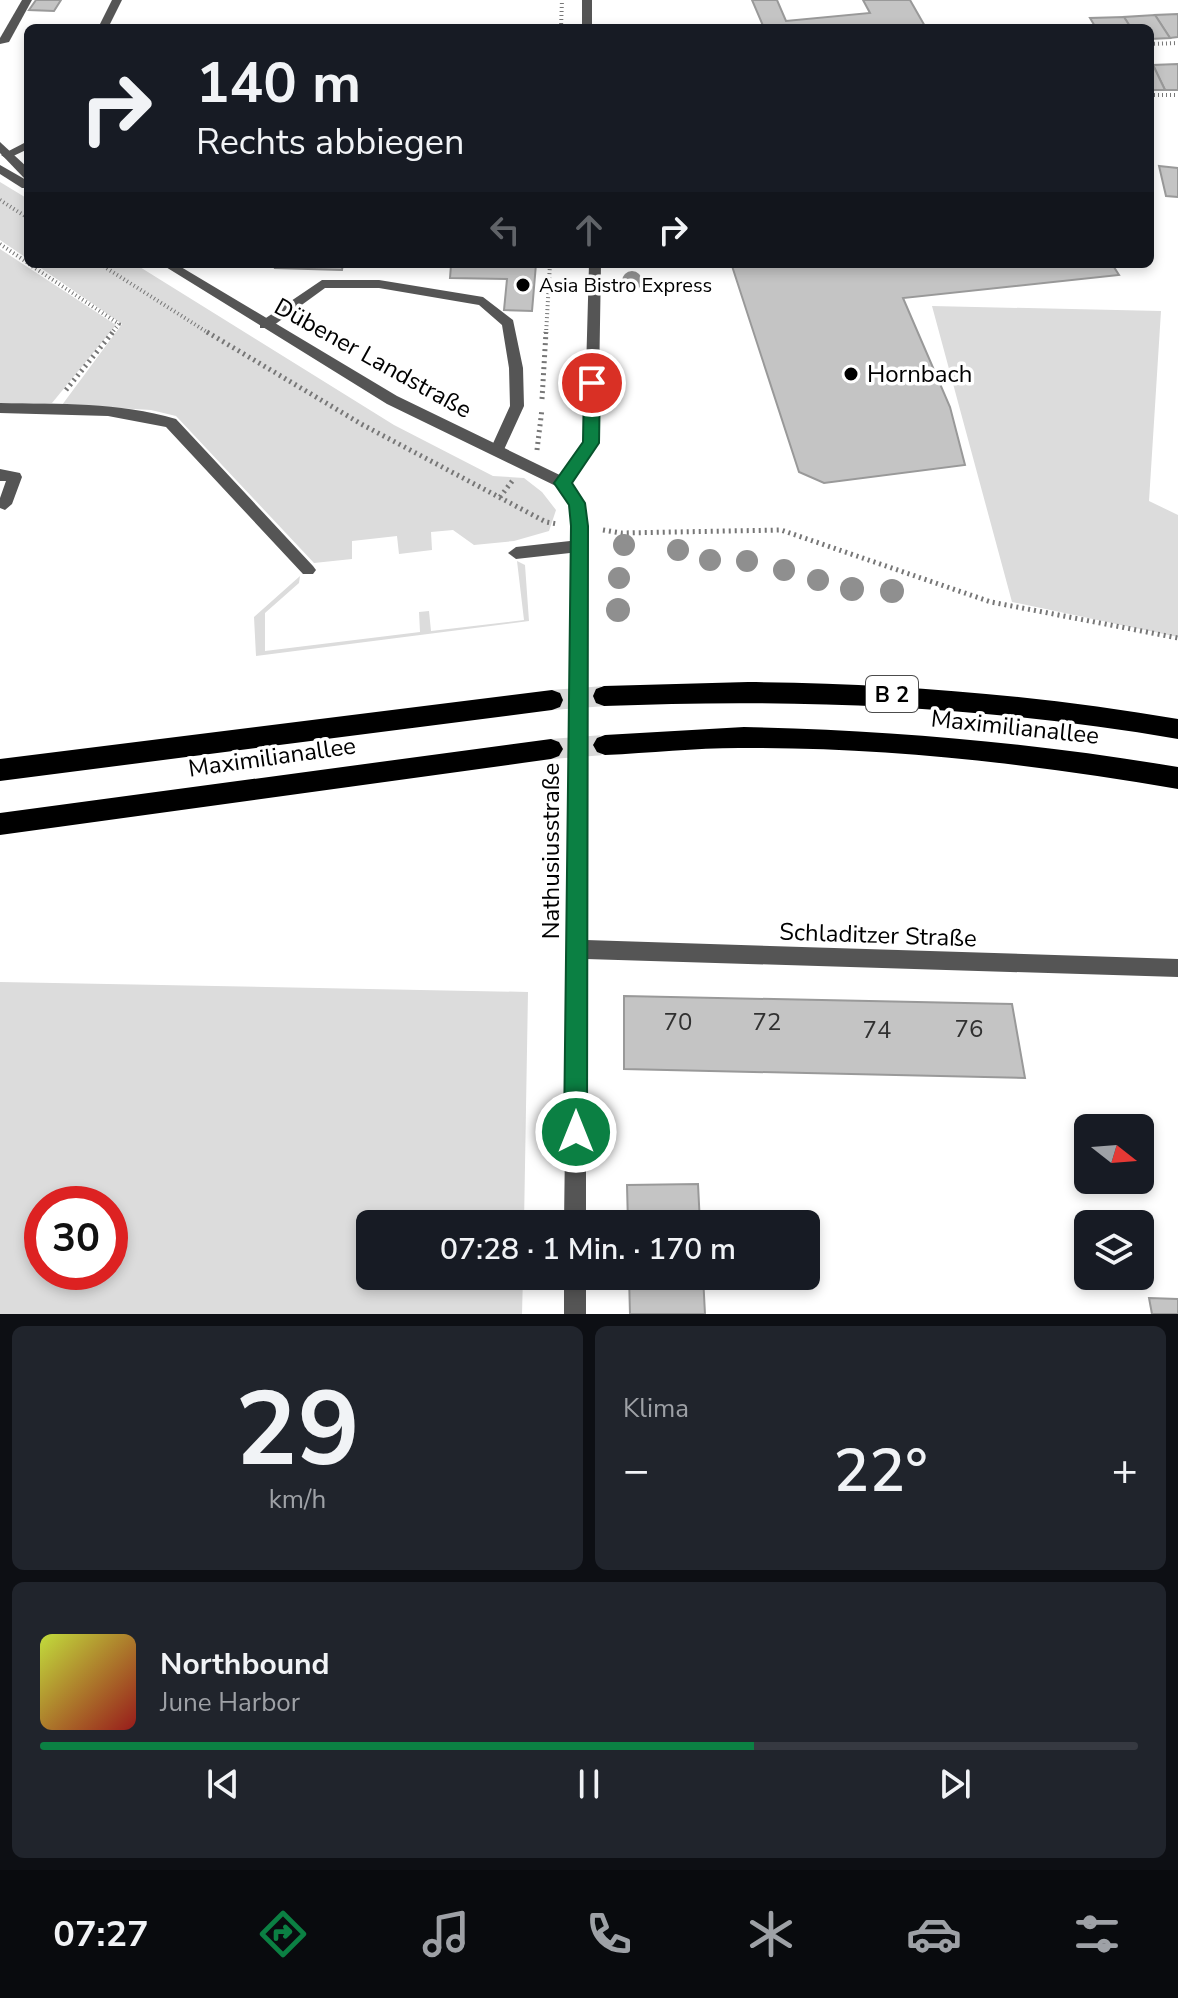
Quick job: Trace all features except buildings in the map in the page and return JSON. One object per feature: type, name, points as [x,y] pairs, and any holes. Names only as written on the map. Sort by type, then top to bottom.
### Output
[{"type":"highway","name":"B 2","points":[[604,696],[753,690],[963,698],[1178,729]]},
{"type":"highway","points":[[0,770],[552,700]]},
{"type":"highway","name":"Maximilianallee","points":[[605,745],[761,737],[927,746],[1104,764],[1178,778]]},
{"type":"highway","name":"Maximilianallee","points":[[0,824],[551,749]]},
{"type":"street","points":[[0,41],[5,40],[27,0]]},
{"type":"street","points":[[105,24],[117,0]]},
{"type":"street","points":[[587,0],[587,24]]},
{"type":"street","points":[[3,151],[24,146]]},
{"type":"street","points":[[3,151],[24,171]]},
{"type":"street","points":[[0,169],[24,183]]},
{"type":"street","name":"Dübener Landstraße","points":[[176,268],[392,400],[563,483]]},
{"type":"street","points":[[563,483],[591,443],[595,268]]},
{"type":"street","points":[[265,325],[322,284],[379,284],[483,301],[508,323],[516,368],[517,406],[497,450]]},
{"type":"street","points":[[0,408],[149,415],[171,423],[308,570]]},
{"type":"street","points":[[0,475],[15,477],[5,504]]},
{"type":"street","name":"Nathusiusstraße","points":[[563,483],[577,503],[580,526],[575,1210]]},
{"type":"street","points":[[516,553],[579,546]]},
{"type":"street","name":"Schladitzer Straße","points":[[576,949],[1178,968]]},
{"type":"street","points":[[575,1290],[575,1314]]},
{"type":"path","points":[[561,24],[562,0]]},
{"type":"path","points":[[1154,44],[1178,43]]},
{"type":"path","points":[[1154,95],[1178,95]]},
{"type":"path","points":[[0,200],[24,215]]},
{"type":"path","points":[[0,244],[24,261]]},
{"type":"path","points":[[34,268],[119,324],[51,410]]},
{"type":"path","points":[[106,268],[363,425],[546,522],[621,533],[781,530],[991,602],[1178,638]]},
{"type":"shaded area","points":[[0,182],[24,197],[24,256],[0,240]]},
{"type":"shaded area","points":[[0,249],[24,265],[24,268],[29,268],[116,325],[52,403],[0,403]]},
{"type":"shaded area","points":[[41,268],[141,268],[394,425],[493,476],[524,478],[542,492],[556,510],[549,531],[514,541],[474,545],[453,530],[431,532],[432,550],[399,554],[397,536],[352,541],[352,559],[314,563],[176,416],[151,410],[62,405],[122,324]]},
{"type":"shaded area","points":[[932,306],[1161,311],[1149,501],[1178,515],[1178,637],[1012,602]]},
{"type":"shaded area","points":[[517,561],[525,565],[529,621],[256,656],[254,617],[300,576],[299,583],[265,613],[265,651],[420,632],[419,612],[429,611],[431,631],[524,620]]},
{"type":"shaded area","points":[[0,982],[528,992],[524,1210],[356,1210],[356,1290],[523,1290],[522,1314],[0,1314]]},
{"type":"tunnel","points":[[552,700],[604,696]]},
{"type":"tunnel","points":[[551,749],[605,745]]},
{"type":"place","name":"Asia Bistro Express","points":[[523,285]]},
{"type":"place","name":"Hornbach","points":[[851,374]]},
{"type":"route","points":[[576,1132],[580,526],[577,503],[563,483],[591,443],[592,383]]}]
